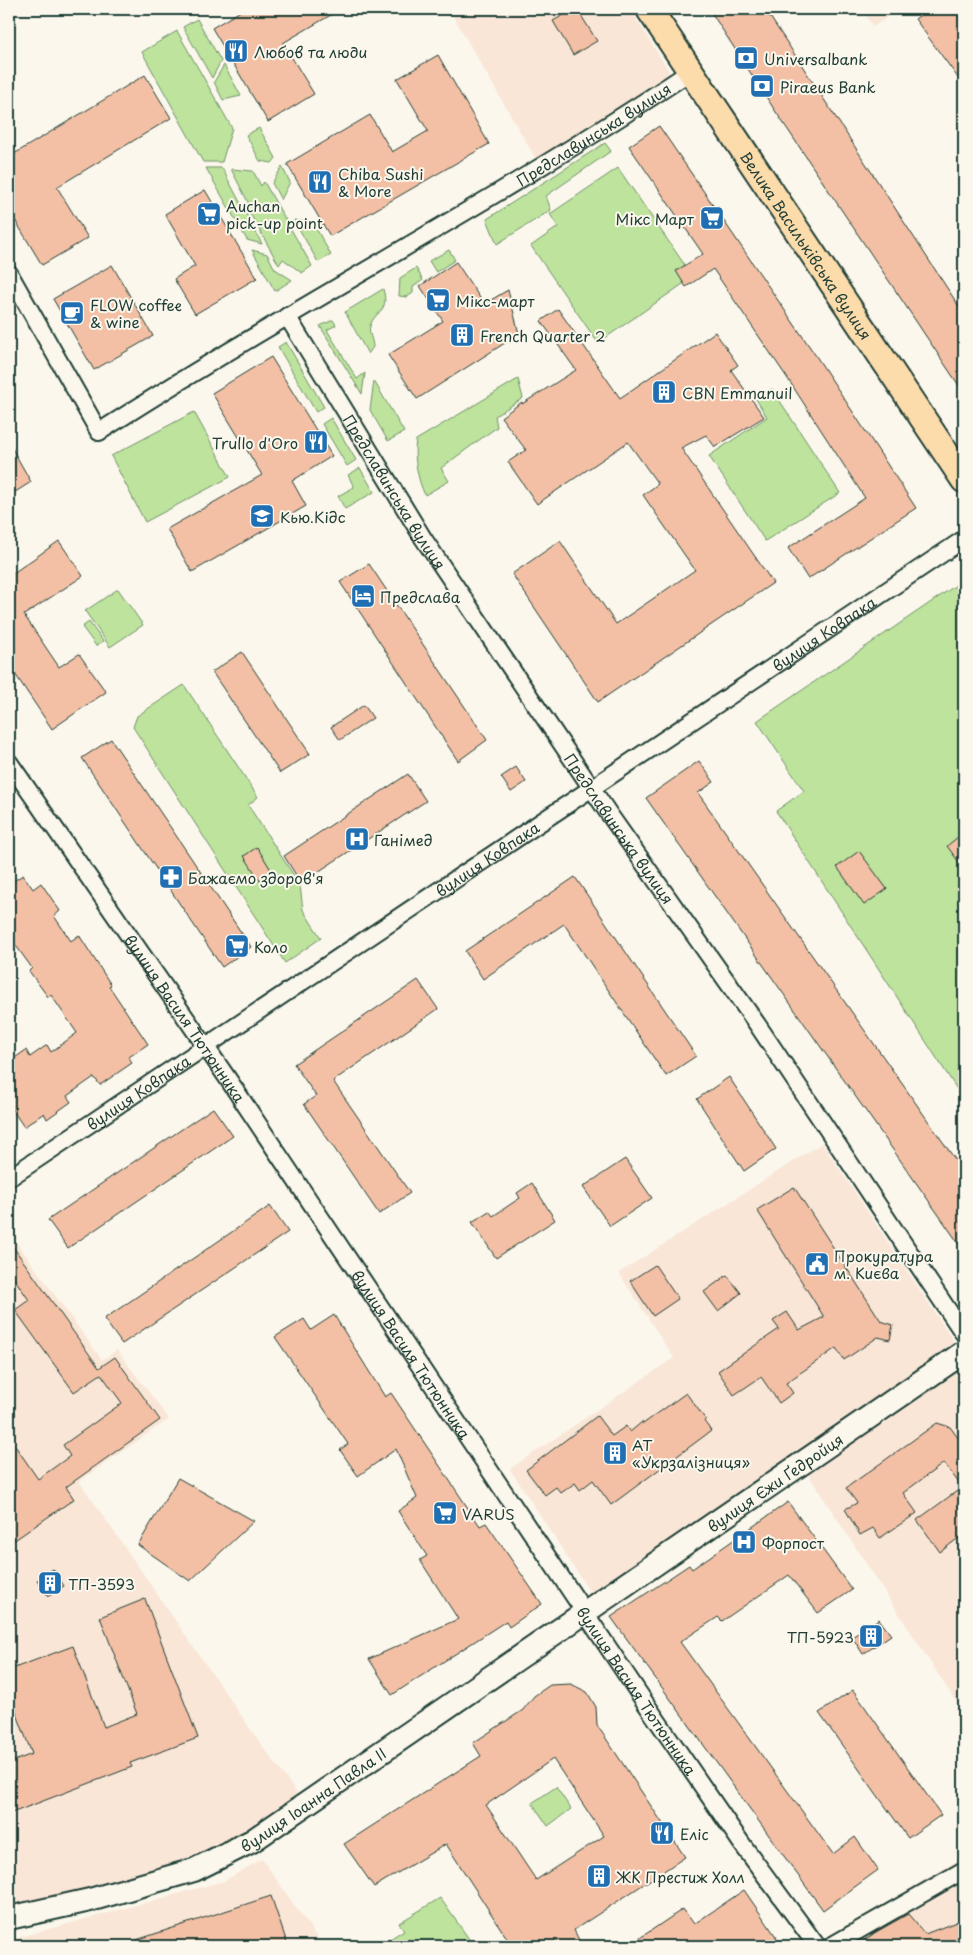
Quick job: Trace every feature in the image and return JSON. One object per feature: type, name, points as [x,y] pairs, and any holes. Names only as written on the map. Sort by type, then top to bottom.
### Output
[{"type":"main road","name":"Велика Васильківська вулиця","points":[[649,9],[964,480]]},
{"type":"street","name":"Предславинська вулиця","points":[[9,273],[99,432],[287,316],[533,171],[691,71]]},
{"type":"street","name":"Предславинська вулиця","points":[[287,316],[416,527],[592,788],[751,1017],[964,1334]]},
{"type":"street","name":"вулиця Ковпака","points":[[9,1178],[964,539]]},
{"type":"street","name":"вулиця Василя Тютюнника","points":[[9,762],[206,1046],[585,1614],[742,1844],[817,1946]]},
{"type":"street","name":"вулиця Єжи Ґедройця","points":[[585,1614],[964,1352]]},
{"type":"street","name":"вулиця Іоанна Павла II","points":[[9,1918],[90,1900],[194,1870],[224,1856],[252,1841],[585,1614]]},
{"type":"street","points":[[831,1946],[964,1870]]},
{"type":"shaded area","points":[[449,9],[630,9],[672,76],[536,159]]},
{"type":"shaded area","points":[[862,9],[899,9],[873,27]]},
{"type":"shaded area","points":[[822,1143],[955,1343],[592,1595],[510,1469],[674,1358],[619,1273]]},
{"type":"shaded area","points":[[9,1232],[102,1360],[117,1350],[169,1419],[79,1481],[251,1730],[299,1796],[233,1840],[200,1856],[157,1872],[9,1906]]},
{"type":"shaded area","points":[[964,1366],[964,1714],[806,1471],[959,1367]]},
{"type":"shaded area","points":[[964,1857],[964,1946],[833,1946],[827,1937]]},
{"type":"shaded area","points":[[262,1859],[323,1946],[9,1946],[9,1940],[224,1881]]},
{"type":"green space","points":[[197,19],[221,61],[212,78],[183,27]]},
{"type":"green space","points":[[177,31],[232,128],[222,162],[203,162],[142,52]]},
{"type":"green space","points":[[224,65],[241,96],[223,100],[214,82]]},
{"type":"green space","points":[[259,128],[276,158],[272,163],[260,161],[246,135]]},
{"type":"green space","points":[[605,143],[611,151],[546,196],[551,210],[497,244],[487,219]]},
{"type":"green space","points":[[282,167],[290,182],[281,200],[272,183]]},
{"type":"green space","points":[[206,168],[222,168],[262,244],[247,240]]},
{"type":"green space","points":[[618,168],[693,277],[598,343],[531,246],[558,227],[550,214]]},
{"type":"green space","points":[[231,169],[253,171],[261,186],[264,182],[312,266],[302,273],[283,259],[279,265],[247,208],[249,204]]},
{"type":"green space","points":[[294,220],[313,223],[331,255],[318,262]]},
{"type":"green space","points":[[252,250],[267,254],[275,269],[292,280],[275,291]]},
{"type":"green space","points":[[449,250],[455,260],[436,272],[429,261]]},
{"type":"green space","points":[[416,268],[423,280],[413,287],[413,293],[407,297],[399,296],[400,278]]},
{"type":"green space","points":[[383,289],[385,303],[370,326],[373,347],[368,354],[345,312]]},
{"type":"green space","points":[[333,320],[336,325],[327,330],[357,379],[365,373],[362,394],[320,326]]},
{"type":"green space","points":[[286,342],[324,407],[316,412],[278,347]]},
{"type":"green space","points":[[518,379],[523,398],[495,416],[497,427],[441,468],[449,481],[425,495],[417,469],[416,440]]},
{"type":"green space","points":[[374,381],[404,432],[388,441],[370,410]]},
{"type":"green space","points":[[772,389],[840,493],[765,541],[709,456],[767,417],[756,399]]},
{"type":"green space","points":[[194,412],[230,477],[145,522],[111,456]]},
{"type":"green space","points":[[331,418],[356,460],[347,466],[322,424]]},
{"type":"green space","points":[[360,468],[374,492],[345,509],[338,496],[354,487],[348,475]]},
{"type":"green space","points":[[962,581],[964,585],[964,1100],[776,811],[804,791],[757,721]]},
{"type":"green space","points":[[118,589],[143,625],[110,647],[85,611]]},
{"type":"green space","points":[[89,622],[103,641],[96,646],[82,627]]},
{"type":"green space","points":[[184,685],[258,797],[248,805],[300,885],[303,910],[321,938],[285,963],[133,727],[137,716]]},
{"type":"green space","points":[[556,1787],[571,1809],[548,1826],[532,1803]]},
{"type":"green space","points":[[440,1898],[474,1946],[379,1946],[404,1930],[399,1923]]},
{"type":"building","points":[[244,9],[341,9],[283,43],[314,94],[268,122],[212,28]]},
{"type":"building","points":[[577,9],[597,41],[573,55],[553,21]]},
{"type":"building","points":[[709,9],[765,9],[964,314],[964,393],[774,109]]},
{"type":"building","points":[[929,9],[964,9],[964,86],[915,19]]},
{"type":"building","points":[[438,55],[489,144],[330,236],[287,164],[370,115],[392,152],[428,131],[397,79]]},
{"type":"building","points":[[145,75],[171,118],[57,187],[88,238],[42,265],[9,210],[9,157]]},
{"type":"building","points":[[659,126],[818,359],[916,508],[808,579],[788,548],[865,498],[788,379],[713,269],[686,287],[676,271],[703,254],[629,146]]},
{"type":"building","points":[[205,190],[257,278],[195,314],[174,279],[195,266],[165,214]]},
{"type":"building","name":"French Quarter 2","points":[[456,262],[484,304],[508,290],[519,334],[417,399],[388,355],[443,321],[420,286]]},
{"type":"building","points":[[112,265],[153,336],[94,370],[53,299]]},
{"type":"building","points":[[558,309],[620,398],[715,332],[738,365],[731,370],[764,417],[715,447],[706,435],[681,448],[773,583],[598,702],[512,574],[560,541],[616,624],[695,570],[643,495],[658,484],[628,442],[537,504],[508,462],[526,450],[501,417],[522,402],[522,404],[576,370],[541,321]]},
{"type":"building","points":[[271,357],[332,456],[292,481],[306,506],[192,572],[167,529],[262,475],[212,393]]},
{"type":"building","points":[[9,443],[31,482],[9,496]]},
{"type":"building","points":[[59,541],[83,576],[24,615],[59,667],[79,654],[106,692],[52,729],[9,665],[9,576]]},
{"type":"building","points":[[369,564],[487,740],[458,761],[340,582]]},
{"type":"building","points":[[242,652],[310,754],[280,773],[212,672]]},
{"type":"building","points":[[364,705],[373,718],[340,740],[331,727]]},
{"type":"building","points":[[111,739],[251,947],[222,967],[82,758]]},
{"type":"building","points":[[699,761],[714,782],[698,793],[964,1172],[964,1251],[646,798]]},
{"type":"building","points":[[516,767],[526,782],[511,792],[501,777]]},
{"type":"building","points":[[408,774],[426,801],[301,883],[284,856]]},
{"type":"building","points":[[964,832],[964,869],[947,846]]},
{"type":"building","points":[[257,847],[273,873],[260,881],[244,856]]},
{"type":"building","points":[[859,851],[887,889],[864,905],[837,867]]},
{"type":"building","points":[[23,875],[33,889],[41,883],[60,911],[54,916],[71,941],[79,935],[111,985],[109,986],[148,1044],[129,1057],[132,1063],[100,1085],[94,1077],[67,1096],[71,1102],[47,1119],[44,1113],[24,1127],[9,1105],[9,1062],[26,1050],[30,1057],[47,1045],[51,1052],[77,1033],[51,995],[48,997],[29,971],[32,968],[9,936],[9,884]]},
{"type":"building","points":[[575,877],[696,1056],[666,1076],[564,924],[483,979],[465,951]]},
{"type":"building","points":[[418,980],[438,1009],[333,1081],[410,1193],[379,1214],[304,1104],[316,1096],[294,1064]]},
{"type":"building","points":[[729,1077],[776,1149],[744,1171],[697,1099]]},
{"type":"building","points":[[213,1108],[233,1136],[68,1248],[48,1220]]},
{"type":"building","points":[[625,1159],[652,1198],[610,1226],[583,1187]]},
{"type":"building","points":[[532,1183],[555,1220],[496,1258],[472,1222],[489,1211],[493,1216],[520,1198],[517,1193]]},
{"type":"building","name":"Прокуратура м. Києва","points":[[794,1187],[881,1321],[893,1325],[890,1340],[878,1337],[844,1360],[836,1348],[786,1383],[793,1393],[779,1403],[761,1377],[734,1395],[718,1371],[779,1329],[773,1321],[787,1312],[799,1330],[824,1317],[757,1210]]},
{"type":"building","points":[[270,1206],[288,1232],[122,1344],[104,1319]]},
{"type":"building","points":[[9,1241],[99,1368],[115,1357],[160,1420],[66,1487],[74,1499],[9,1544],[9,1437],[38,1479],[70,1456],[63,1445],[122,1403],[101,1374],[74,1392],[15,1310],[29,1300],[9,1271]]},
{"type":"building","points":[[655,1265],[678,1299],[653,1316],[630,1281]]},
{"type":"building","points":[[727,1275],[741,1293],[718,1311],[704,1292]]},
{"type":"building","points":[[334,1315],[385,1397],[391,1393],[480,1526],[486,1523],[542,1604],[509,1627],[506,1621],[392,1695],[369,1659],[458,1619],[420,1560],[427,1556],[398,1511],[417,1498],[396,1449],[358,1476],[340,1450],[348,1444],[275,1337],[304,1319],[311,1330]]},
{"type":"building","name":"АТ «Укрзалізниця»","points":[[686,1393],[706,1420],[704,1421],[711,1431],[611,1505],[593,1480],[580,1490],[575,1483],[561,1493],[556,1487],[545,1495],[526,1470],[597,1416],[612,1436],[626,1426],[630,1432]]},
{"type":"building","points":[[937,1423],[950,1427],[964,1446],[964,1490],[944,1463],[903,1493],[917,1513],[880,1538],[873,1528],[860,1535],[845,1509],[857,1503],[846,1488]]},
{"type":"building","points":[[178,1478],[254,1521],[190,1581],[138,1545]]},
{"type":"building","points":[[957,1491],[964,1502],[964,1534],[940,1552],[917,1520]]},
{"type":"building","points":[[788,1502],[852,1590],[818,1613],[789,1575],[722,1621],[718,1617],[680,1642],[833,1854],[855,1837],[878,1870],[823,1910],[611,1617],[689,1565],[692,1569]]},
{"type":"building","name":"ТП-3593","points":[[53,1569],[64,1586],[48,1596],[37,1580]]},
{"type":"building","points":[[145,1599],[198,1738],[130,1763],[132,1767],[9,1814],[9,1763],[32,1754],[9,1693],[9,1670],[73,1646],[104,1727],[137,1714],[100,1617]]},
{"type":"building","name":"ТП-5923","points":[[879,1619],[891,1635],[863,1654],[852,1637]]},
{"type":"building","points":[[571,1684],[587,1692],[596,1707],[597,1725],[685,1857],[574,1930],[582,1946],[512,1946],[446,1844],[374,1887],[344,1844],[481,1756],[473,1743],[523,1710],[534,1696],[550,1685]],"holes":[[[553,1759],[604,1836],[536,1880],[486,1805]]]},
{"type":"building","points":[[853,1690],[941,1815],[908,1838],[819,1713]]},
{"type":"building","points":[[744,1890],[777,1938],[775,1939],[780,1946],[628,1946],[683,1909],[694,1924]]},
{"type":"building","points":[[271,1896],[287,1943],[278,1946],[127,1946],[127,1943]]},
{"type":"building","points":[[908,1914],[925,1934],[964,1919],[964,1946],[856,1946]]},
{"type":"place","name":"Любов та люди","points":[[236,51]]},
{"type":"place","name":"Universalbank","points":[[746,58]]},
{"type":"place","name":"Piraeus Bank","points":[[762,86]]},
{"type":"place","name":"Chiba Sushi & More","points":[[320,182]]},
{"type":"place","name":"Auchan pick-up point","points":[[209,214]]},
{"type":"place","name":"Мікс Март","points":[[712,218]]},
{"type":"place","name":"Мікс-март","points":[[438,300]]},
{"type":"place","name":"FLOW coffee & wine","points":[[72,313]]},
{"type":"place","name":"French Quarter 2","points":[[462,335]]},
{"type":"place","name":"CBN Emmanuil","points":[[664,392]]},
{"type":"place","name":"Trullo d'Oro","points":[[316,442]]},
{"type":"place","name":"Кью.Кідс","points":[[262,516]]},
{"type":"place","name":"Предслава","points":[[363,596]]},
{"type":"place","name":"Ганімед","points":[[357,839]]},
{"type":"place","name":"Бажаємо здоров'я","points":[[171,877]]},
{"type":"place","name":"Коло","points":[[237,946]]},
{"type":"place","name":"Прокуратура м. Києва","points":[[817,1264]]},
{"type":"place","name":"АТ «Укрзалізниця»","points":[[615,1453]]},
{"type":"place","name":"VARUS","points":[[445,1513]]},
{"type":"place","name":"Форпост","points":[[744,1542]]},
{"type":"place","name":"ТП-3593","points":[[50,1583]]},
{"type":"place","name":"ТП-5923","points":[[871,1636]]},
{"type":"place","name":"Еліс","points":[[662,1833]]},
{"type":"place","name":"ЖК Престиж Холл","points":[[599,1876]]}]
